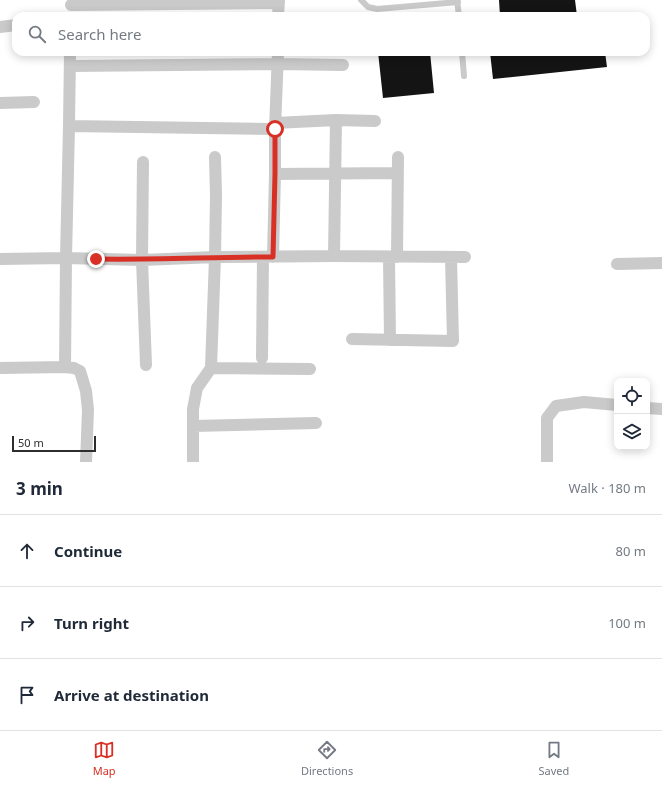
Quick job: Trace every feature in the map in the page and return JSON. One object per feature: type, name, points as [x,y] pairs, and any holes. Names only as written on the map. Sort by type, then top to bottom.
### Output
[{"type":"street","points":[[71,7],[279,1],[278,12]]},
{"type":"street","points":[[0,27],[12,26]]},
{"type":"street","points":[[65,367],[70,56]]},
{"type":"street","points":[[70,66],[278,58],[343,65]]},
{"type":"street","points":[[262,358],[275,174],[275,126],[278,58]]},
{"type":"street","points":[[0,103],[34,102]]},
{"type":"street","points":[[69,126],[275,126],[336,120],[375,121]]},
{"type":"street","points":[[334,256],[334,173],[336,120]]},
{"type":"street","points":[[193,462],[193,409],[197,388],[210,368],[215,257],[215,157]]},
{"type":"street","points":[[390,340],[398,157]]},
{"type":"street","points":[[143,162],[142,260],[146,365]]},
{"type":"street","points":[[275,174],[398,173]]},
{"type":"street","points":[[0,259],[66,258],[142,260],[215,257],[465,257]]},
{"type":"street","points":[[352,339],[453,341],[451,257]]},
{"type":"street","points":[[617,264],[662,263]]},
{"type":"street","points":[[0,368],[65,367],[74,368],[80,371],[86,391],[88,410],[86,462]]},
{"type":"street","points":[[210,368],[310,369]]},
{"type":"street","points":[[547,462],[547,418],[556,406],[584,402],[614,405]]},
{"type":"street","points":[[650,408],[662,409]]},
{"type":"street","points":[[193,426],[316,423]]},
{"type":"lane","points":[[361,0],[368,7],[377,9],[458,1],[459,12]]},
{"type":"lane","points":[[462,56],[464,76]]},
{"type":"building","points":[[499,0],[575,0],[576,12],[500,12]]},
{"type":"building","points":[[378,56],[430,56],[434,93],[383,98]]},
{"type":"building","points":[[490,56],[606,56],[607,67],[493,79]]},
{"type":"route","points":[[96,259],[142,260],[215,257],[273,257],[275,129]]}]
